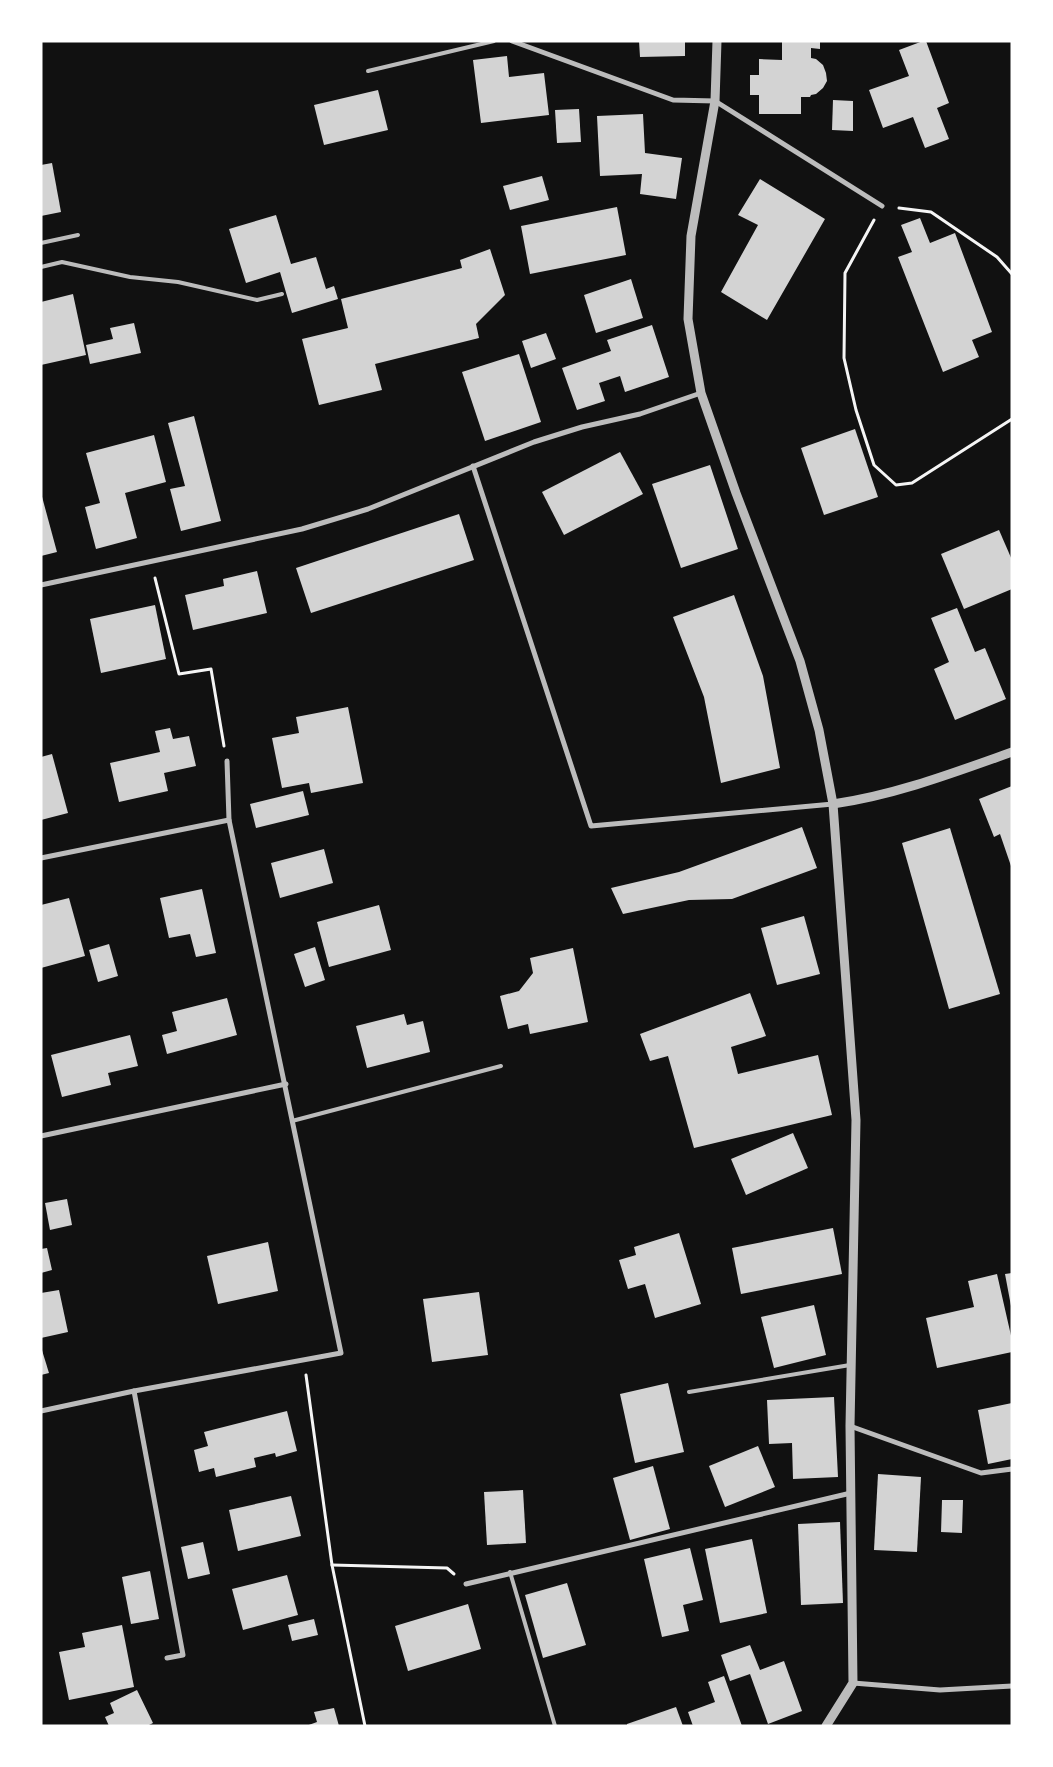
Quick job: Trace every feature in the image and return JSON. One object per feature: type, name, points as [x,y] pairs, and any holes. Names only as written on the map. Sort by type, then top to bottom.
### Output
[{"type":"street","points":[[512,41],[673,100],[715,101],[882,206]]},
{"type":"street","points":[[717,41],[715,101],[691,236],[688,319],[701,393],[736,493],[800,660],[819,730],[833,804],[856,1120],[850,1426],[853,1683],[826,1726]]},
{"type":"street","points":[[41,585],[302,530],[368,509],[534,442],[582,427],[640,414],[701,393]]},
{"type":"street","points":[[473,466],[591,826],[856,801],[932,781],[1012,752]]},
{"type":"street","points":[[41,1411],[134,1391],[341,1353],[230,820],[227,761]]},
{"type":"street","points":[[41,858],[230,820]]},
{"type":"street","points":[[41,1136],[286,1084]]},
{"type":"street","points":[[134,1391],[183,1655],[167,1658]]},
{"type":"street","points":[[850,1426],[981,1473],[1012,1469]]},
{"type":"street","points":[[466,1584],[510,1572],[851,1493]]},
{"type":"street","points":[[853,1683],[940,1690],[1012,1686]]},
{"type":"lane","points":[[368,71],[494,41]]},
{"type":"lane","points":[[41,243],[78,235]]},
{"type":"lane","points":[[41,266],[62,262],[130,278],[178,282],[257,300],[282,294]]},
{"type":"lane","points":[[292,1121],[501,1066]]},
{"type":"lane","points":[[689,1392],[852,1365]]},
{"type":"lane","points":[[510,1572],[555,1726]]},
{"type":"path","points":[[1012,274],[997,257],[931,212],[882,206],[845,273],[844,358],[856,410],[874,465],[896,485],[912,483],[1012,419]]},
{"type":"path","points":[[151,562],[178,674],[211,669],[227,761]]},
{"type":"path","points":[[303,1360],[332,1565],[365,1726]]},
{"type":"path","points":[[332,1565],[447,1568],[466,1584]]},
{"type":"building","points":[[639,41],[685,41],[685,56],[640,57]]},
{"type":"building","points":[[782,41],[820,41],[820,49],[811,48],[811,58],[816,59],[823,65],[827,81],[816,94],[810,97],[801,97],[801,114],[759,114],[759,95],[750,95],[750,75],[759,75],[759,59],[782,60]]},
{"type":"building","points":[[926,41],[949,103],[937,108],[949,139],[925,148],[913,117],[883,128],[869,90],[909,76],[899,50]]},
{"type":"building","points":[[507,56],[509,77],[544,73],[549,115],[481,123],[473,60]]},
{"type":"building","points":[[378,90],[388,130],[324,145],[314,105]]},
{"type":"building","points":[[833,100],[853,101],[853,131],[832,130]]},
{"type":"building","points":[[579,109],[581,142],[557,143],[555,110]]},
{"type":"building","points":[[643,114],[645,153],[682,158],[676,199],[640,194],[642,174],[600,176],[597,116]]},
{"type":"building","points":[[52,163],[61,212],[41,216],[41,165]]},
{"type":"building","points":[[542,176],[549,200],[510,210],[503,186]]},
{"type":"building","points":[[760,179],[825,219],[767,320],[721,292],[758,225],[738,215]]},
{"type":"building","points":[[617,207],[626,255],[530,274],[521,226]]},
{"type":"building","points":[[276,215],[291,264],[316,257],[326,289],[334,286],[338,299],[292,313],[280,272],[246,283],[229,229]]},
{"type":"building","points":[[920,218],[930,243],[955,233],[992,332],[972,340],[979,357],[943,372],[898,257],[912,252],[901,225]]},
{"type":"building","points":[[490,249],[505,295],[476,324],[479,338],[375,364],[382,390],[319,405],[302,339],[348,328],[341,299],[462,268],[460,260]]},
{"type":"building","points":[[631,279],[643,318],[596,333],[584,295]]},
{"type":"building","points":[[73,294],[86,355],[41,365],[41,302]]},
{"type":"building","points":[[134,323],[141,353],[90,364],[86,345],[113,339],[110,328]]},
{"type":"building","points":[[652,325],[669,377],[625,392],[620,376],[599,383],[605,401],[577,410],[562,368],[611,351],[607,340]]},
{"type":"building","points":[[546,333],[556,359],[531,368],[522,341]]},
{"type":"building","points":[[519,354],[541,422],[485,441],[462,372]]},
{"type":"building","points":[[194,416],[221,521],[181,531],[170,489],[185,486],[168,423]]},
{"type":"building","points":[[855,429],[878,497],[824,515],[801,448]]},
{"type":"building","points":[[154,435],[166,482],[125,493],[137,538],[96,549],[85,507],[100,503],[86,453]]},
{"type":"building","points":[[620,452],[643,494],[564,535],[542,492]]},
{"type":"building","points":[[710,465],[738,549],[681,568],[652,484]]},
{"type":"building","points":[[41,493],[57,552],[41,556]]},
{"type":"building","points":[[459,514],[474,560],[311,613],[296,568]]},
{"type":"building","points":[[999,530],[1012,560],[1012,589],[964,609],[941,554]]},
{"type":"building","points":[[257,571],[267,613],[193,630],[185,595],[224,586],[223,579]]},
{"type":"building","points":[[734,595],[763,676],[780,768],[721,783],[704,697],[673,617]]},
{"type":"building","points":[[155,605],[166,659],[101,673],[90,619]]},
{"type":"building","points":[[957,608],[975,652],[985,648],[1006,699],[955,720],[934,669],[949,662],[931,618]]},
{"type":"building","points":[[348,707],[363,783],[311,793],[309,783],[282,788],[272,738],[299,733],[296,717]]},
{"type":"building","points":[[170,728],[173,739],[189,736],[196,766],[164,773],[168,791],[119,802],[110,763],[160,752],[155,731]]},
{"type":"building","points":[[52,754],[68,813],[41,820],[41,757]]},
{"type":"building","points":[[1012,786],[1011,866],[1000,834],[994,837],[979,799]]},
{"type":"building","points":[[303,791],[309,815],[256,828],[250,804]]},
{"type":"building","points":[[802,827],[817,868],[732,899],[689,900],[623,914],[611,888],[679,872]]},
{"type":"building","points":[[950,828],[1000,994],[949,1009],[902,843]]},
{"type":"building","points":[[324,849],[333,883],[280,898],[271,863]]},
{"type":"building","points":[[202,889],[216,953],[196,957],[190,934],[169,938],[160,898]]},
{"type":"building","points":[[69,898],[85,956],[41,968],[41,905]]},
{"type":"building","points":[[379,905],[391,950],[329,967],[317,922]]},
{"type":"building","points":[[804,916],[820,974],[777,985],[761,928]]},
{"type":"building","points":[[109,944],[118,976],[98,982],[89,950]]},
{"type":"building","points":[[315,947],[325,980],[305,987],[294,954]]},
{"type":"building","points":[[573,948],[588,1022],[530,1034],[528,1024],[508,1029],[500,996],[519,991],[533,973],[530,958]]},
{"type":"building","points":[[750,993],[766,1036],[731,1047],[738,1074],[818,1055],[832,1115],[694,1148],[668,1056],[650,1061],[640,1034]]},
{"type":"building","points":[[227,998],[237,1035],[167,1054],[162,1035],[177,1031],[172,1012]]},
{"type":"building","points":[[404,1014],[407,1025],[423,1021],[430,1052],[367,1068],[356,1026]]},
{"type":"building","points":[[130,1035],[138,1066],[108,1073],[111,1085],[62,1097],[51,1055]]},
{"type":"building","points":[[793,1133],[808,1168],[746,1195],[731,1159]]},
{"type":"building","points":[[67,1199],[72,1225],[50,1230],[45,1203]]},
{"type":"building","points":[[833,1228],[842,1274],[741,1294],[732,1248]]},
{"type":"building","points":[[679,1233],[701,1304],[655,1318],[645,1284],[628,1289],[619,1260],[636,1255],[634,1247]]},
{"type":"building","points":[[268,1242],[278,1291],[218,1304],[207,1256]]},
{"type":"building","points":[[47,1248],[52,1270],[41,1273],[41,1249]]},
{"type":"building","points":[[1012,1273],[1012,1305],[1011,1306],[1005,1274]]},
{"type":"building","points":[[997,1274],[1012,1340],[1012,1352],[937,1368],[926,1318],[974,1307],[968,1281]]},
{"type":"building","points":[[59,1290],[68,1332],[41,1338],[41,1293]]},
{"type":"building","points":[[479,1292],[488,1355],[432,1362],[423,1299]]},
{"type":"building","points":[[814,1305],[826,1355],[774,1368],[761,1317]]},
{"type":"building","points":[[41,1347],[49,1373],[41,1375]]},
{"type":"building","points":[[668,1383],[684,1452],[635,1463],[620,1394]]},
{"type":"building","points":[[834,1397],[838,1477],[793,1479],[792,1443],[769,1444],[767,1400]]},
{"type":"building","points":[[1012,1403],[1012,1459],[988,1464],[978,1410]]},
{"type":"building","points":[[287,1411],[297,1451],[276,1457],[275,1453],[254,1458],[256,1467],[216,1477],[214,1468],[199,1472],[194,1450],[208,1446],[204,1432]]},
{"type":"building","points":[[758,1446],[775,1487],[725,1507],[709,1466]]},
{"type":"building","points":[[653,1466],[670,1529],[630,1540],[613,1478]]},
{"type":"building","points":[[878,1474],[921,1477],[917,1552],[874,1550]]},
{"type":"building","points":[[523,1490],[526,1543],[487,1545],[484,1492]]},
{"type":"building","points":[[291,1496],[301,1536],[238,1551],[229,1510]]},
{"type":"building","points":[[942,1500],[963,1500],[962,1533],[941,1532]]},
{"type":"building","points":[[840,1522],[843,1603],[801,1605],[798,1524]]},
{"type":"building","points":[[752,1539],[767,1613],[720,1623],[705,1549]]},
{"type":"building","points":[[203,1542],[210,1574],[188,1579],[181,1547]]},
{"type":"building","points":[[690,1548],[703,1600],[683,1605],[689,1631],[662,1637],[644,1559]]},
{"type":"building","points":[[150,1571],[159,1619],[131,1624],[122,1577]]},
{"type":"building","points":[[287,1575],[298,1615],[243,1630],[232,1589]]},
{"type":"building","points":[[567,1583],[586,1645],[543,1658],[525,1595]]},
{"type":"building","points":[[468,1604],[481,1649],[408,1671],[395,1626]]},
{"type":"building","points":[[314,1619],[318,1635],[292,1641],[288,1625]]},
{"type":"building","points":[[122,1625],[134,1687],[69,1700],[59,1652],[85,1647],[82,1633]]},
{"type":"building","points":[[750,1645],[760,1670],[784,1661],[802,1711],[768,1724],[750,1674],[730,1681],[721,1655]]},
{"type":"building","points":[[724,1676],[742,1726],[693,1726],[688,1712],[715,1702],[708,1682]]},
{"type":"building","points":[[137,1690],[153,1723],[147,1726],[109,1726],[105,1717],[114,1713],[110,1703]]},
{"type":"building","points":[[676,1707],[683,1726],[627,1726],[627,1724]]},
{"type":"building","points":[[334,1708],[339,1726],[306,1726],[317,1722],[314,1712]]}]
